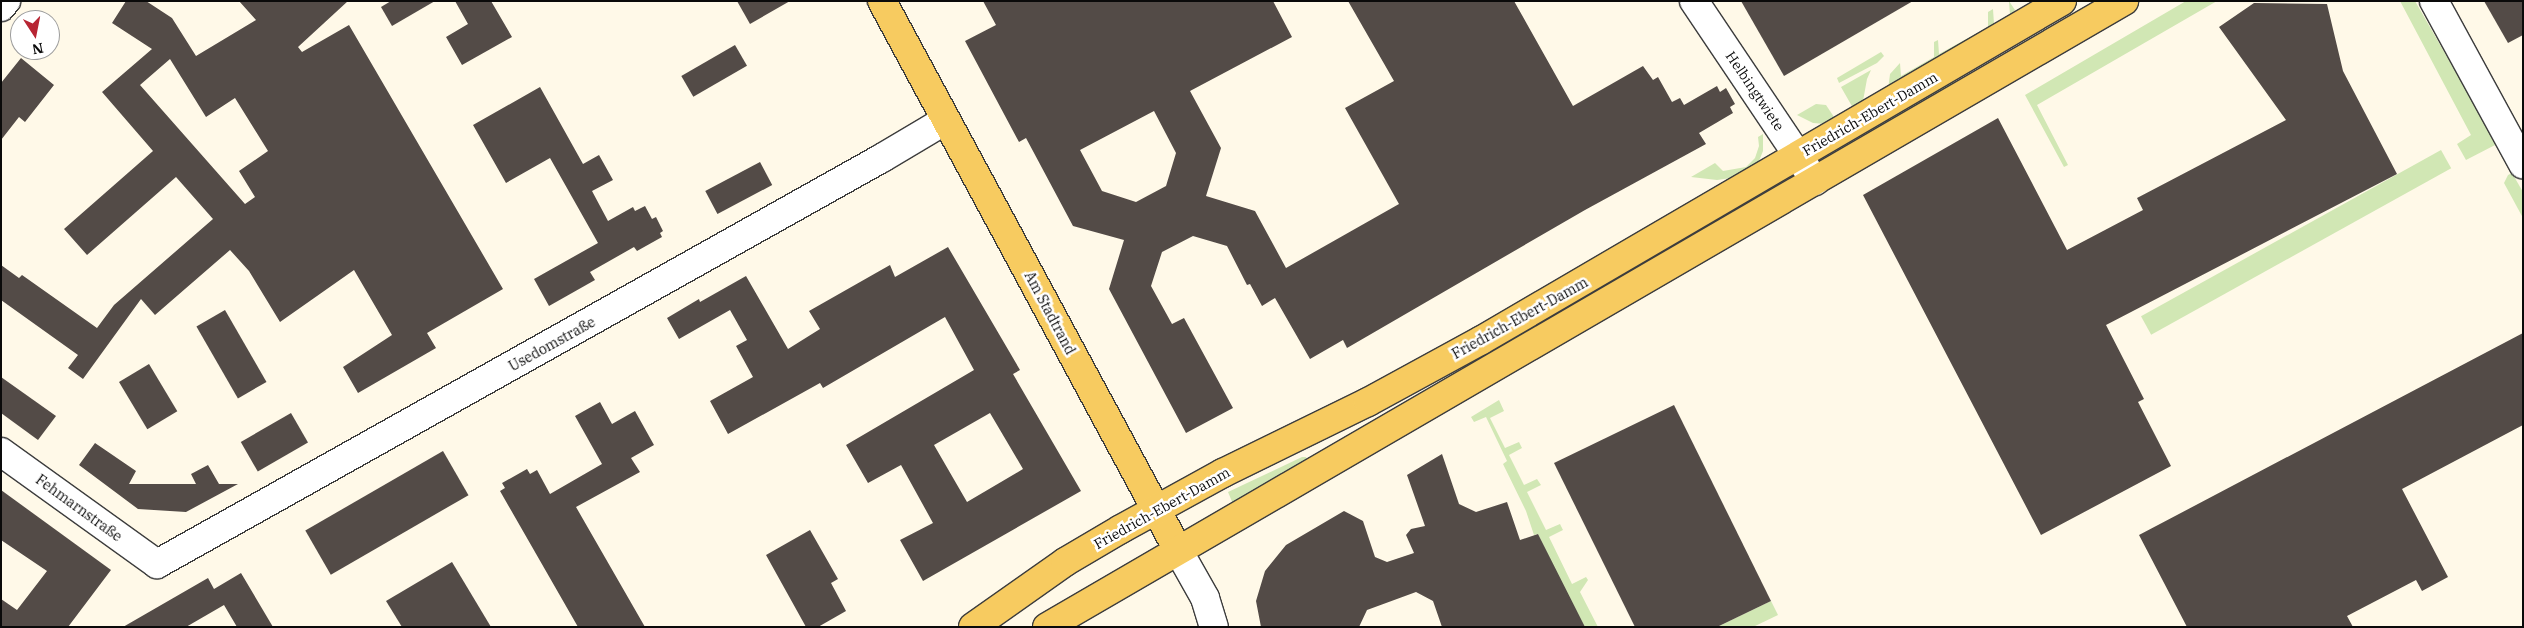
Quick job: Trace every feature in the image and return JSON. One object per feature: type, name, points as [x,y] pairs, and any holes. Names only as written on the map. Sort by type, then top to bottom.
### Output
[{"type":"main road","name":"Am Stadtrand","points":[[882,1],[1178,550]]},
{"type":"main road","name":"Friedrich-Ebert-Damm","points":[[973,627],[1065,562],[1223,473],[1368,402],[1452,356],[2062,1]]},
{"type":"main road","name":"Friedrich-Ebert-Damm","points":[[1048,627],[2124,1]]},
{"type":"street","points":[[1,7],[6,1]]},
{"type":"street","name":"Helbingtwiete","points":[[1694,1],[1816,181]]},
{"type":"street","points":[[2434,1],[2523,164]]},
{"type":"street","name":"Usedomstraße","points":[[157,564],[882,158],[946,120]]},
{"type":"street","name":"Fehmarnstraße","points":[[1,452],[157,564]]},
{"type":"street","name":"Am Stadtrand","points":[[1178,550],[1205,598],[1214,627]]},
{"type":"green space","points":[[2009,1],[2015,10],[2009,21],[1888,90],[1890,74],[1900,63],[1901,76],[1934,57],[1934,42],[1938,40],[1939,54],[1988,27],[1988,12],[1993,9],[1994,24],[2010,15]]},
{"type":"green space","points":[[2186,1],[2217,1],[2037,105],[2068,165],[2064,167],[2025,95]]},
{"type":"green space","points":[[2400,1],[2415,1],[2497,144],[2466,160],[2457,144],[2471,135]]},
{"type":"green space","points":[[1881,52],[1884,56],[1877,63],[1839,83],[1837,78]]},
{"type":"green space","points":[[1871,70],[1867,79],[1863,101],[1856,108],[1853,108],[1841,87]]},
{"type":"green space","points":[[1952,81],[1956,82],[1957,86],[1869,137],[1866,131]]},
{"type":"green space","points":[[1816,104],[1826,105],[1836,120],[1826,124],[1813,123],[1797,115]]},
{"type":"green space","points":[[1763,134],[1763,151],[1759,161],[1738,177],[1717,180],[1691,177],[1715,163],[1723,171],[1746,167],[1755,158],[1759,146],[1758,137]]},
{"type":"green space","points":[[2441,150],[2451,168],[2151,335],[2141,316]]},
{"type":"green space","points":[[2512,173],[2523,192],[2523,218],[2504,183],[2508,175]]},
{"type":"green space","points":[[1499,400],[1504,411],[1490,418],[1505,448],[1519,442],[1522,448],[1509,455],[1524,485],[1537,479],[1541,485],[1527,492],[1546,530],[1560,524],[1563,530],[1549,537],[1572,584],[1586,577],[1588,580],[1580,592],[1598,627],[1583,627],[1538,534],[1534,535],[1526,511],[1503,464],[1507,461],[1486,417],[1474,422],[1471,417]]},
{"type":"green space","points":[[1302,457],[1306,457],[1307,460],[1233,504],[1228,492]]},
{"type":"green space","points":[[1771,601],[1778,615],[1753,627],[1717,627]]},
{"type":"building","points":[[126,1],[146,1],[172,18],[196,56],[256,20],[239,1],[348,1],[298,47],[302,52],[349,25],[503,289],[427,333],[436,348],[358,393],[343,367],[392,335],[354,270],[280,322],[249,271],[230,250],[155,315],[141,299],[83,379],[68,368],[78,355],[1,300],[1,265],[19,278],[22,275],[97,328],[114,305],[213,219],[176,177],[87,255],[64,229],[153,151],[102,92],[152,49],[112,23]],"holes":[[[170,59],[206,117],[235,98],[268,151],[239,171],[255,197],[245,204],[140,85]]]},
{"type":"building","points":[[391,1],[435,1],[392,26],[381,7]]},
{"type":"building","points":[[455,1],[491,1],[512,37],[462,65],[446,37],[468,24]]},
{"type":"building","points":[[737,1],[790,1],[750,24]]},
{"type":"building","points":[[983,1],[1273,1],[1292,37],[1190,91],[1221,148],[1206,196],[1255,211],[1286,268],[1399,204],[1345,108],[1394,81],[1348,1],[1514,1],[1573,106],[1643,66],[1653,80],[1658,77],[1672,102],[1680,98],[1684,105],[1717,86],[1720,92],[1726,88],[1735,104],[1730,107],[1733,113],[1699,133],[1706,144],[1585,210],[1347,348],[1343,340],[1310,359],[1275,298],[1262,306],[1250,284],[1247,285],[1227,246],[1193,236],[1162,252],[1151,286],[1172,324],[1184,318],[1233,408],[1186,433],[1109,289],[1124,240],[1073,226],[1026,138],[1019,142],[965,41],[996,25]],"holes":[[[1154,111],[1176,153],[1166,186],[1136,202],[1102,191],[1080,150]]]},
{"type":"building","points":[[1741,1],[1913,1],[1784,76]]},
{"type":"building","points":[[2484,1],[2523,1],[2523,35],[2508,43]]},
{"type":"building","points":[[2254,3],[2327,4],[2343,71],[2397,174],[2106,325],[2144,399],[2138,402],[2171,466],[2041,535],[1863,195],[1998,118],[2067,250],[2143,210],[2137,198],[2286,120],[2219,27]]},
{"type":"building","points":[[735,45],[747,66],[693,97],[681,76]]},
{"type":"building","points":[[19,60],[23,60],[54,85],[25,122],[19,117],[1,140],[1,83]]},
{"type":"building","points":[[540,87],[583,164],[599,155],[613,180],[592,191],[608,221],[633,207],[635,211],[645,206],[652,219],[656,217],[663,231],[660,233],[662,237],[637,251],[634,247],[590,272],[595,280],[549,306],[534,279],[598,243],[550,158],[506,183],[473,125]]},
{"type":"building","points":[[760,162],[772,185],[717,214],[705,191]]},
{"type":"building","points":[[948,247],[1020,370],[1013,374],[1081,491],[923,581],[900,540],[933,523],[901,465],[868,483],[846,445],[974,370],[945,317],[823,388],[820,383],[728,434],[710,401],[753,377],[736,346],[747,340],[730,310],[679,339],[667,318],[699,299],[700,302],[746,276],[788,349],[820,329],[809,311],[890,265],[895,277]],"holes":[[[990,413],[1023,469],[967,502],[934,445]]]},
{"type":"building","points":[[225,310],[266,382],[238,398],[196,326]]},
{"type":"building","points":[[2523,333],[2523,425],[2402,489],[2448,577],[2422,591],[2416,580],[2347,616],[2353,627],[2187,627],[2139,535]]},
{"type":"building","points":[[149,364],[177,411],[147,429],[119,382]]},
{"type":"building","points":[[1,377],[56,416],[38,440],[1,413]]},
{"type":"building","points":[[600,402],[612,424],[635,411],[654,445],[631,458],[640,472],[576,507],[645,627],[578,627],[500,491],[505,488],[502,483],[527,469],[530,474],[537,470],[550,494],[602,464],[575,416]]},
{"type":"building","points":[[1674,405],[1771,601],[1717,627],[1635,627],[1554,463]]},
{"type":"building","points":[[291,413],[308,442],[258,471],[241,442]]},
{"type":"building","points":[[95,443],[136,471],[129,484],[196,484],[191,474],[208,465],[219,484],[238,484],[186,512],[138,509],[79,465]]},
{"type":"building","points":[[443,451],[469,495],[331,575],[305,530]]},
{"type":"building","points":[[1442,454],[1459,504],[1476,512],[1507,502],[1520,540],[1538,534],[1585,627],[1442,627],[1433,601],[1416,592],[1367,610],[1359,627],[1261,627],[1256,601],[1265,571],[1286,545],[1344,511],[1363,521],[1375,557],[1387,562],[1414,553],[1406,535],[1411,529],[1425,526],[1407,475]]},
{"type":"building","points":[[1,490],[111,570],[68,627],[1,627],[1,599],[17,610],[47,571],[1,540]]},
{"type":"building","points":[[810,530],[838,579],[831,583],[846,611],[818,627],[806,627],[766,555]]},
{"type":"building","points":[[452,562],[491,627],[402,627],[386,601]]},
{"type":"building","points":[[241,573],[273,627],[237,627],[224,605],[186,627],[123,627],[208,578],[214,589]]}]
